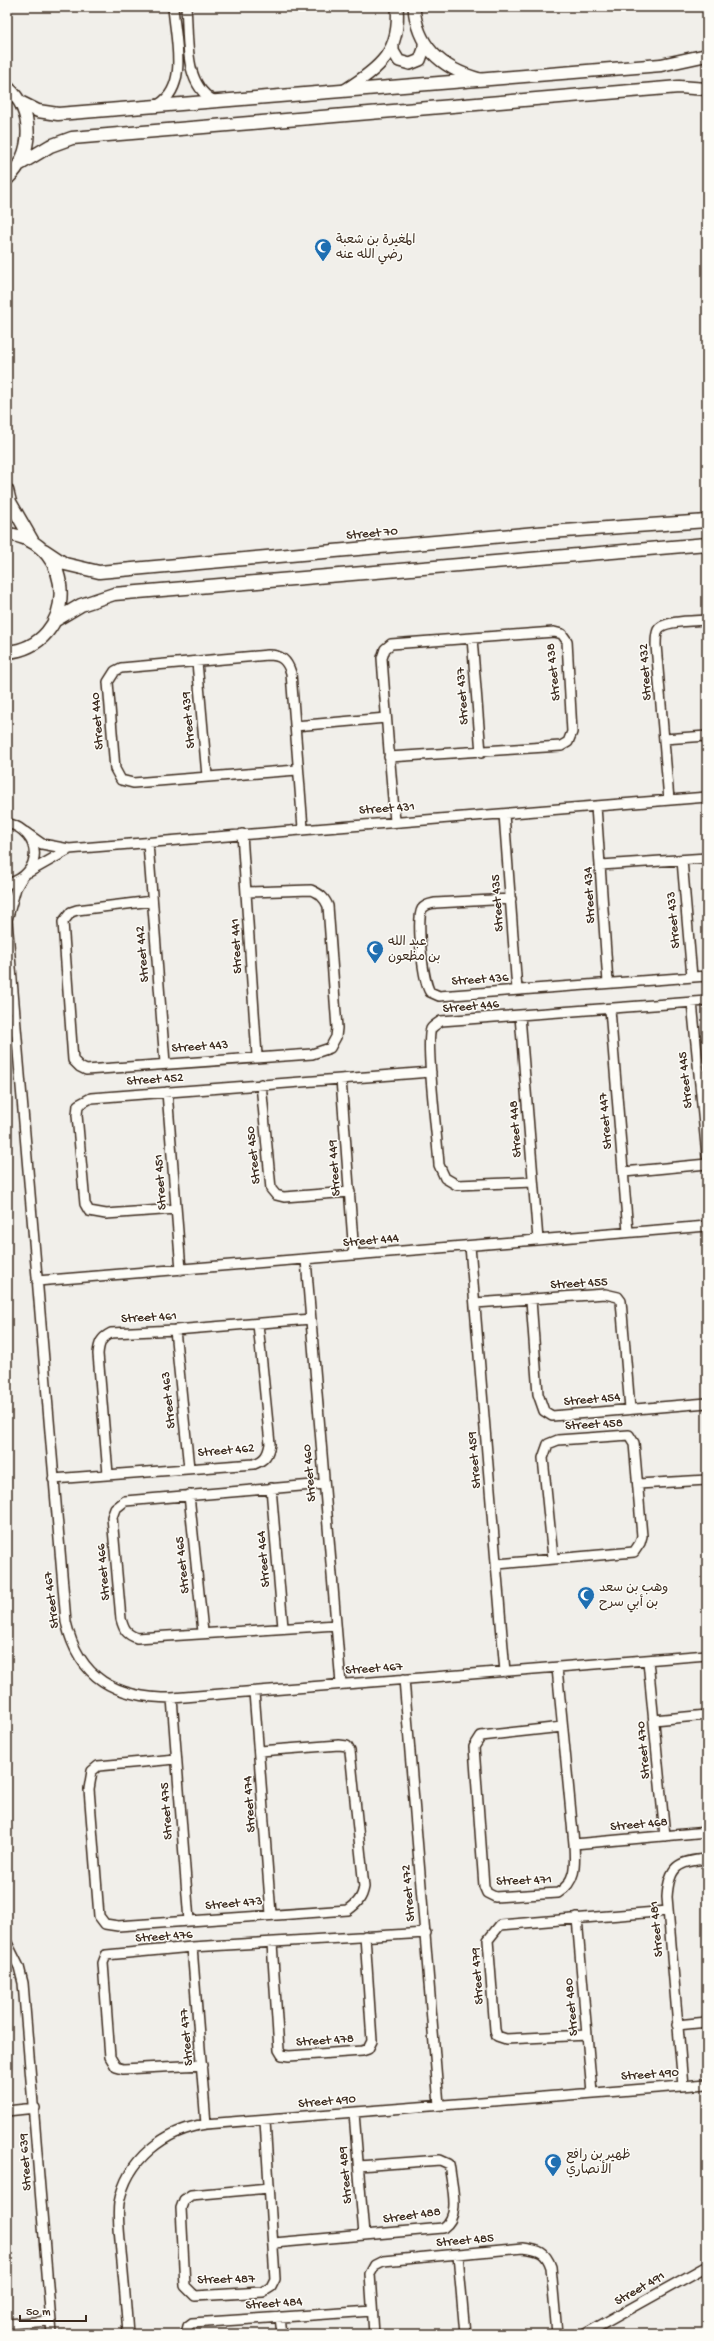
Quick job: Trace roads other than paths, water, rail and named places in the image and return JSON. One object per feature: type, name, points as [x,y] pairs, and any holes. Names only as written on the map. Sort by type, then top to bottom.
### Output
[{"type":"main road","points":[[20,102],[38,111],[58,114],[159,104],[669,64],[707,55]]},
{"type":"main road","points":[[7,87],[20,102],[26,117],[28,133],[27,143],[20,164]]},
{"type":"main road","points":[[7,179],[20,164],[45,148],[72,138],[679,87],[707,88]]},
{"type":"main road","points":[[7,490],[10,502],[33,542]]},
{"type":"main road","name":"Street 70","points":[[33,542],[65,564],[99,572],[536,534],[707,522]]},
{"type":"main road","points":[[7,534],[17,535],[33,542]]},
{"type":"main road","points":[[7,652],[20,649],[36,641],[54,621],[95,598],[114,594],[707,544]]},
{"type":"main road","points":[[44,550],[55,566],[61,584],[60,603],[54,621]]},
{"type":"street","points":[[159,104],[172,94],[178,80],[172,7]]},
{"type":"street","points":[[186,7],[193,78],[201,91],[213,100]]},
{"type":"street","points":[[397,7],[398,22],[393,51],[399,61],[410,64],[420,60],[424,49],[424,44]]},
{"type":"street","points":[[414,7],[416,24],[424,44],[435,56],[451,68],[483,79]]},
{"type":"street","points":[[345,90],[372,72],[385,59],[393,46]]},
{"type":"street","name":"Street 432","points":[[669,800],[656,645],[659,628],[666,624],[707,620]]},
{"type":"street","name":"Street 438","points":[[389,757],[481,753],[561,746],[568,742],[572,732],[566,641],[562,634],[554,632],[391,644],[385,649],[382,658],[389,757],[395,821]]},
{"type":"street","name":"Street 437","points":[[472,638],[481,753]]},
{"type":"street","name":"Street 440","points":[[298,770],[126,782],[121,780],[115,769],[108,682],[112,675],[121,668],[268,655],[283,658],[288,663],[291,673],[303,828]]},
{"type":"street","name":"Street 439","points":[[197,662],[208,776]]},
{"type":"street","points":[[295,726],[386,718]]},
{"type":"street","points":[[664,739],[707,736]]},
{"type":"street","name":"Street 431","points":[[7,823],[17,825],[42,844],[69,849],[303,828],[504,814],[707,797]]},
{"type":"street","name":"Street 434","points":[[596,806],[608,983]]},
{"type":"street","name":"Street 435","points":[[504,814],[517,990]]},
{"type":"street","name":"Street 467","points":[[26,832],[32,842],[34,853],[32,865],[16,888],[7,920],[66,1622],[70,1636],[85,1666],[113,1689],[137,1696],[172,1698],[648,1661],[707,1655]]},
{"type":"street","name":"Street 441","points":[[242,834],[257,1056]]},
{"type":"street","name":"Street 442","points":[[148,843],[166,1063]]},
{"type":"street","name":"Street 431","points":[[24,876],[40,864],[69,849]]},
{"type":"street","points":[[601,865],[707,858]]},
{"type":"street","name":"Street 433","points":[[682,860],[692,977]]},
{"type":"street","points":[[7,884],[24,876]]},
{"type":"street","name":"Street 443","points":[[152,902],[77,910],[66,916],[63,933],[73,1060],[80,1067],[86,1070],[257,1056],[320,1053],[330,1048],[336,1037],[337,1028],[328,906],[325,900],[321,894],[312,890],[247,892]]},
{"type":"street","name":"Street 436","points":[[510,899],[427,904],[421,910],[419,926],[426,982],[430,992],[439,996],[707,976]]},
{"type":"street","name":"Street 446","points":[[533,1182],[457,1185],[445,1178],[439,1165],[429,1038],[432,1029],[436,1024],[441,1021],[707,1001]]},
{"type":"street","name":"Street 445","points":[[692,1002],[707,1156]]},
{"type":"street","name":"Street 447","points":[[610,1008],[628,1232]]},
{"type":"street","name":"Street 448","points":[[520,1016],[538,1240]]},
{"type":"street","name":"Street 452","points":[[176,1209],[106,1214],[89,1211],[85,1204],[78,1105],[91,1098],[431,1072]]},
{"type":"street","name":"Street 449","points":[[341,1079],[354,1255]]},
{"type":"street","name":"Street 450","points":[[260,1084],[271,1189],[276,1195],[284,1197],[350,1192]]},
{"type":"street","name":"Street 451","points":[[168,1092],[181,1270]]},
{"type":"street","points":[[624,1172],[707,1164]]},
{"type":"street","name":"Street 444","points":[[37,1281],[707,1226]]},
{"type":"street","name":"Street 459","points":[[470,1246],[505,1672]]},
{"type":"street","name":"Street 460","points":[[306,1260],[341,1684]]},
{"type":"street","name":"Street 455","points":[[475,1303],[605,1294],[618,1296],[622,1307],[630,1409]]},
{"type":"street","name":"Street 454","points":[[532,1300],[538,1394],[544,1411],[552,1416],[707,1404]]},
{"type":"street","name":"Street 461","points":[[108,1474],[98,1354],[101,1340],[111,1333],[258,1324],[311,1318]]},
{"type":"street","name":"Street 462","points":[[53,1479],[254,1464],[262,1461],[266,1457],[270,1444],[258,1324]]},
{"type":"street","name":"Street 463","points":[[176,1330],[189,1468]]},
{"type":"street","name":"Street 458","points":[[497,1564],[553,1558],[628,1554],[634,1552],[640,1543],[642,1536],[634,1444],[629,1435],[558,1440],[548,1444],[543,1458],[553,1558]]},
{"type":"street","points":[[638,1484],[707,1480]]},
{"type":"street","name":"Street 466","points":[[324,1484],[125,1501],[115,1509],[112,1516],[121,1619],[124,1629],[129,1635],[137,1638],[203,1632],[336,1625]]},
{"type":"street","name":"Street 464","points":[[271,1488],[283,1628]]},
{"type":"street","name":"Street 465","points":[[189,1495],[203,1632]]},
{"type":"street","name":"Street 470","points":[[648,1661],[665,1836]]},
{"type":"street","name":"Street 471","points":[[557,1668],[574,1844],[575,1866],[572,1880],[566,1888],[558,1893],[495,1897],[487,1893],[484,1886],[473,1753],[476,1743],[481,1736],[562,1727]]},
{"type":"street","name":"Street 472","points":[[404,1679],[439,2105]]},
{"type":"street","name":"Street 474","points":[[254,1692],[260,1751],[271,1914]]},
{"type":"street","name":"Street 475","points":[[172,1698],[189,1921]]},
{"type":"street","points":[[654,1720],[707,1715]]},
{"type":"street","name":"Street 473","points":[[176,1759],[98,1766],[92,1771],[88,1789],[99,1916],[105,1924],[118,1926],[271,1914],[348,1910],[360,1900],[364,1887],[350,1752],[347,1746],[260,1751]]},
{"type":"street","name":"Street 468","points":[[574,1844],[707,1832]]},
{"type":"street","name":"Street 481","points":[[683,2086],[668,1911],[668,1878],[673,1869],[686,1862],[707,1859]]},
{"type":"street","name":"Street 479","points":[[587,2035],[506,2039],[498,2036],[495,2030],[488,1940],[492,1933],[500,1925],[668,1911]]},
{"type":"street","name":"Street 480","points":[[577,1918],[592,2093]]},
{"type":"street","name":"Street 476","points":[[202,2065],[122,2069],[116,2067],[110,2057],[103,1963],[106,1955],[426,1933]]},
{"type":"street","name":"Street 478","points":[[272,1943],[279,2050],[282,2055],[289,2056],[362,2051],[368,2049],[372,2042],[365,1936]]},
{"type":"street","name":"Street 639","points":[[7,1943],[19,1967],[23,1983],[35,2108],[52,2334]]},
{"type":"street","name":"Street 477","points":[[192,1948],[206,2124]]},
{"type":"street","points":[[677,2025],[707,2022]]},
{"type":"street","name":"Street 490","points":[[128,2334],[119,2203],[123,2190],[140,2159],[149,2150],[180,2130],[206,2124],[265,2121],[439,2105],[707,2084]]},
{"type":"street","points":[[7,2111],[35,2108]]},
{"type":"street","name":"Street 489","points":[[354,2113],[364,2235]]},
{"type":"street","name":"Street 487","points":[[265,2121],[274,2243],[275,2279],[271,2288],[263,2292],[195,2296],[185,2286],[181,2208],[184,2200],[191,2195],[269,2188]]},
{"type":"street","name":"Street 488","points":[[274,2243],[443,2228],[449,2224],[454,2211],[449,2164],[445,2161],[359,2166]]},
{"type":"street","name":"Street 485","points":[[374,2334],[370,2274],[375,2265],[383,2260],[458,2255],[523,2248],[536,2249],[544,2253],[548,2257],[552,2267],[557,2334]]},
{"type":"street","points":[[458,2255],[465,2334]]},
{"type":"street","name":"Street 491","points":[[585,2334],[707,2266]]},
{"type":"street","name":"Street 484","points":[[186,2334],[188,2326],[192,2322],[372,2311]]},
{"type":"street","points":[[280,2317],[282,2334]]},
{"type":"street","points":[[7,2324],[50,2321]]},
{"type":"place","name":"المغيرة بن شعبة رضي الله عنه","points":[[323,262]]},
{"type":"place","name":"عبد الله بن مظعون","points":[[375,964]]},
{"type":"place","name":"وهب بن سعد بن أبي سرح","points":[[586,1610]]},
{"type":"place","name":"ظهير بن رافع الأنصاري","points":[[553,2177]]}]
